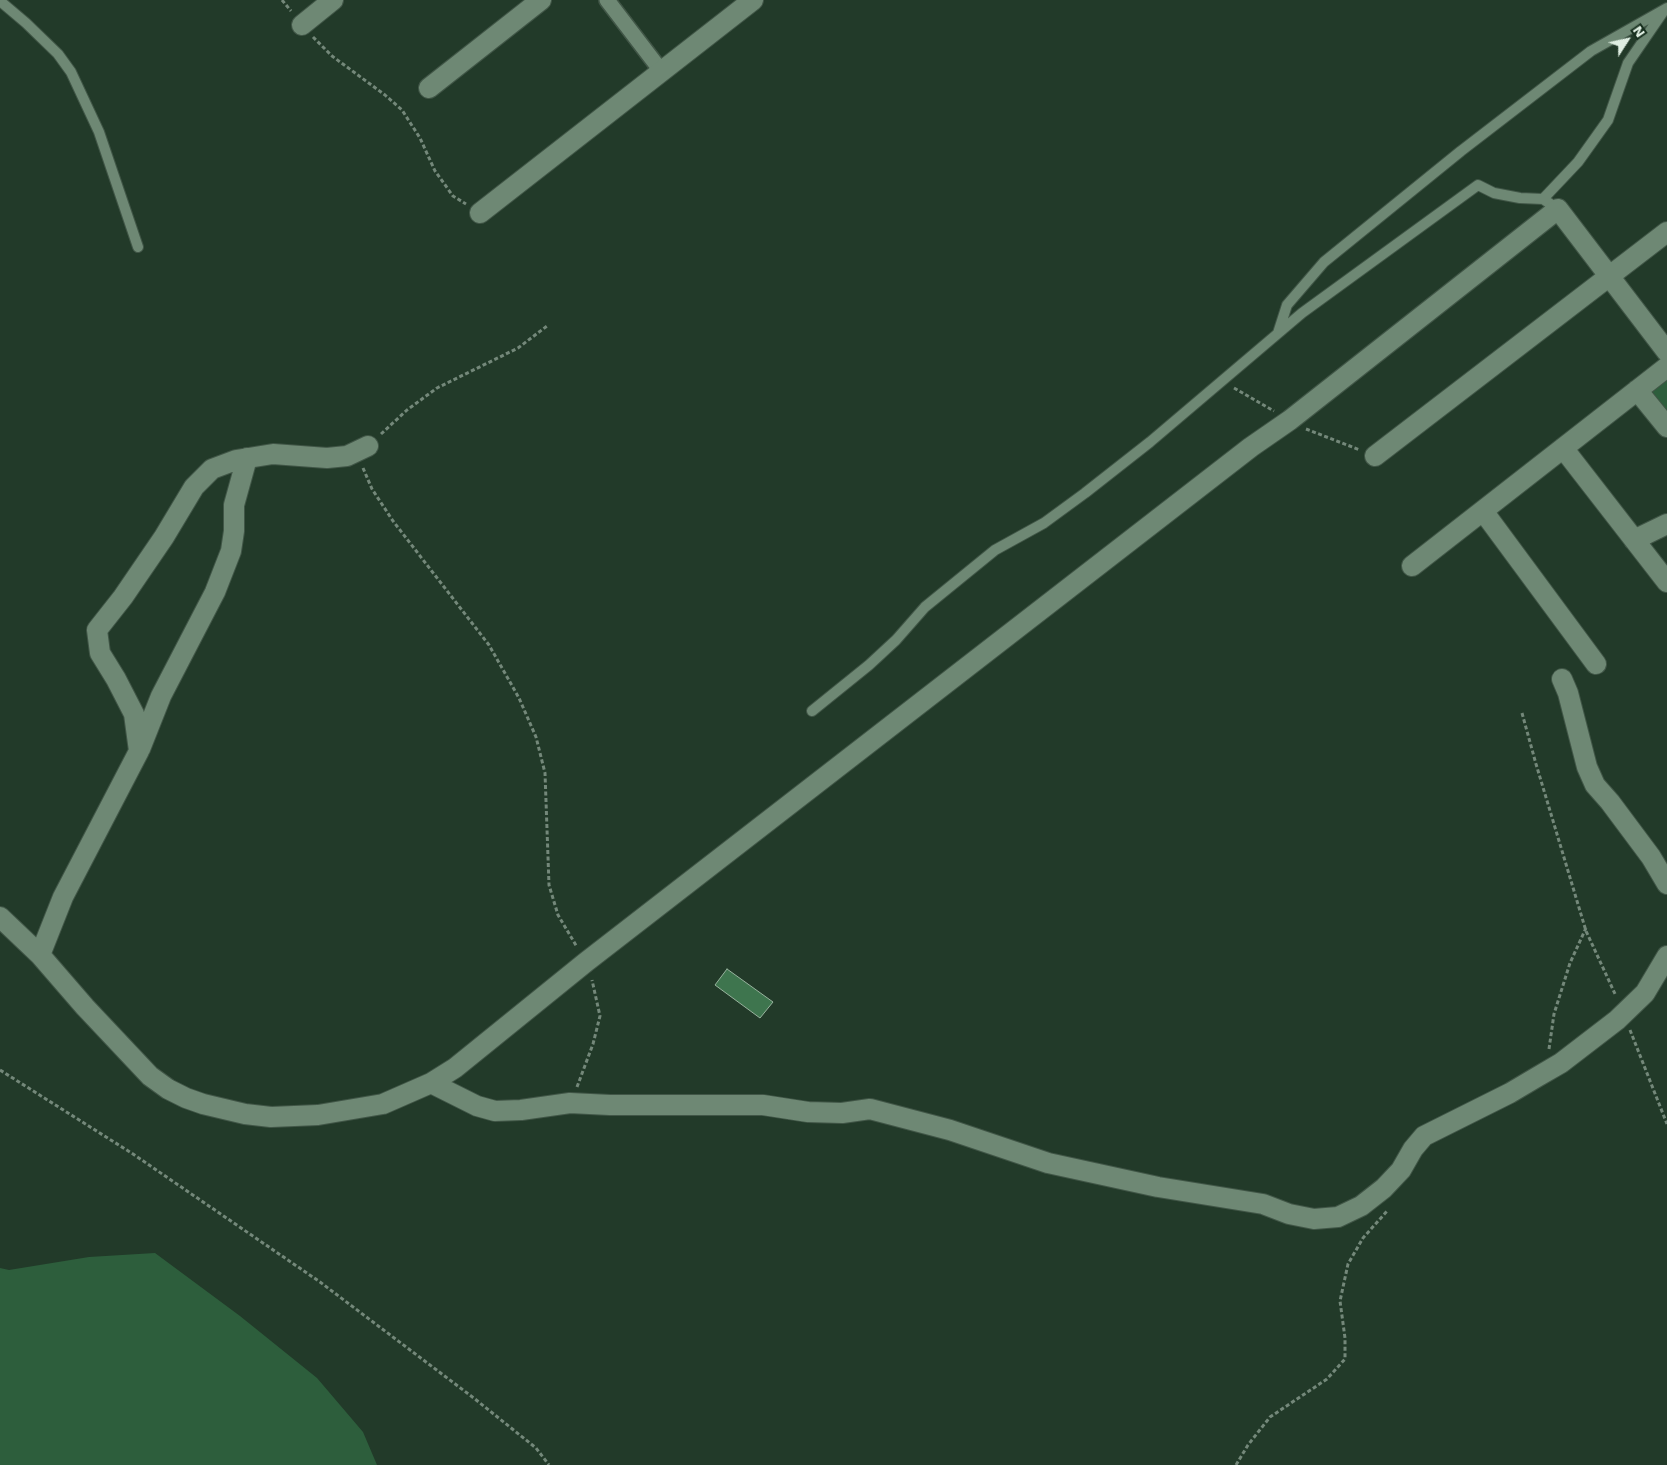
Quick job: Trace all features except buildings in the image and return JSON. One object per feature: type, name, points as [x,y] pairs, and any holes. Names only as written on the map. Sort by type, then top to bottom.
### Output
[{"type":"street","points":[[302,25],[333,0]]},
{"type":"street","points":[[429,88],[541,0]]},
{"type":"street","points":[[607,0],[662,72]]},
{"type":"street","points":[[480,213],[753,0]]},
{"type":"street","points":[[0,917],[40,955],[150,1076],[168,1090],[186,1098],[245,1114],[271,1117],[318,1115],[383,1104],[431,1083],[455,1068],[586,962],[1244,453],[1290,420],[1551,204],[1667,352]]},
{"type":"street","points":[[1374,456],[1667,232]]},
{"type":"street","points":[[1412,566],[1667,367]]},
{"type":"street","points":[[1638,390],[1667,427]]},
{"type":"street","points":[[1563,448],[1667,582]]},
{"type":"street","points":[[139,751],[134,714],[116,679],[100,654],[96,630],[122,597],[164,537],[194,487],[212,469],[236,460],[272,454],[327,458],[347,456],[362,449]]},
{"type":"street","points":[[40,955],[63,897],[139,751],[161,696],[215,592],[231,551],[234,531],[234,504],[247,458]]},
{"type":"street","points":[[1483,511],[1596,664]]},
{"type":"street","points":[[1634,540],[1667,524]]},
{"type":"street","points":[[1562,679],[1568,693],[1587,767],[1595,785],[1652,858],[1667,884]]},
{"type":"street","points":[[431,1083],[477,1106],[494,1111],[521,1110],[570,1103],[610,1105],[763,1105],[808,1112],[842,1113],[870,1109],[950,1130],[1048,1162],[1158,1187],[1263,1204],[1289,1214],[1314,1219],[1338,1217],[1361,1206],[1384,1188],[1400,1170],[1424,1136],[1510,1093],[1561,1063],[1624,1014],[1645,993],[1667,956]]},
{"type":"lane","points":[[0,1],[58,54],[71,72],[99,132],[138,247]]},
{"type":"lane","points":[[812,711],[896,640],[925,607],[995,550],[1044,523],[1085,493],[1150,442],[1302,313],[1478,185],[1494,193],[1551,204],[1608,120],[1628,63],[1666,9]]},
{"type":"lane","points":[[1278,334],[1287,305],[1324,262],[1461,151],[1592,52],[1666,9]]},
{"type":"path","points":[[282,0],[302,25],[332,56],[402,110],[420,138],[435,170],[453,196],[480,213]]},
{"type":"path","points":[[547,326],[518,348],[437,388],[407,410],[362,449],[372,489],[393,521],[489,645],[519,698],[536,736],[545,772],[549,885],[558,915],[586,962],[600,1016],[584,1070],[570,1103]]},
{"type":"path","points":[[1522,713],[1586,928],[1624,1014],[1667,1124]]},
{"type":"path","points":[[1549,1051],[1554,1014],[1570,963],[1586,928]]},
{"type":"path","points":[[0,1070],[133,1154],[320,1282],[475,1399],[536,1448],[550,1465]]},
{"type":"path","points":[[1236,1465],[1248,1445],[1270,1417],[1326,1379],[1345,1359],[1345,1338],[1340,1301],[1348,1264],[1363,1238],[1390,1207]]},
{"type":"green space","points":[[1667,379],[1667,412],[1651,392]]},
{"type":"green space","points":[[155,1253],[240,1316],[317,1378],[363,1432],[377,1465],[0,1465],[0,1268],[9,1270],[89,1257]]}]
